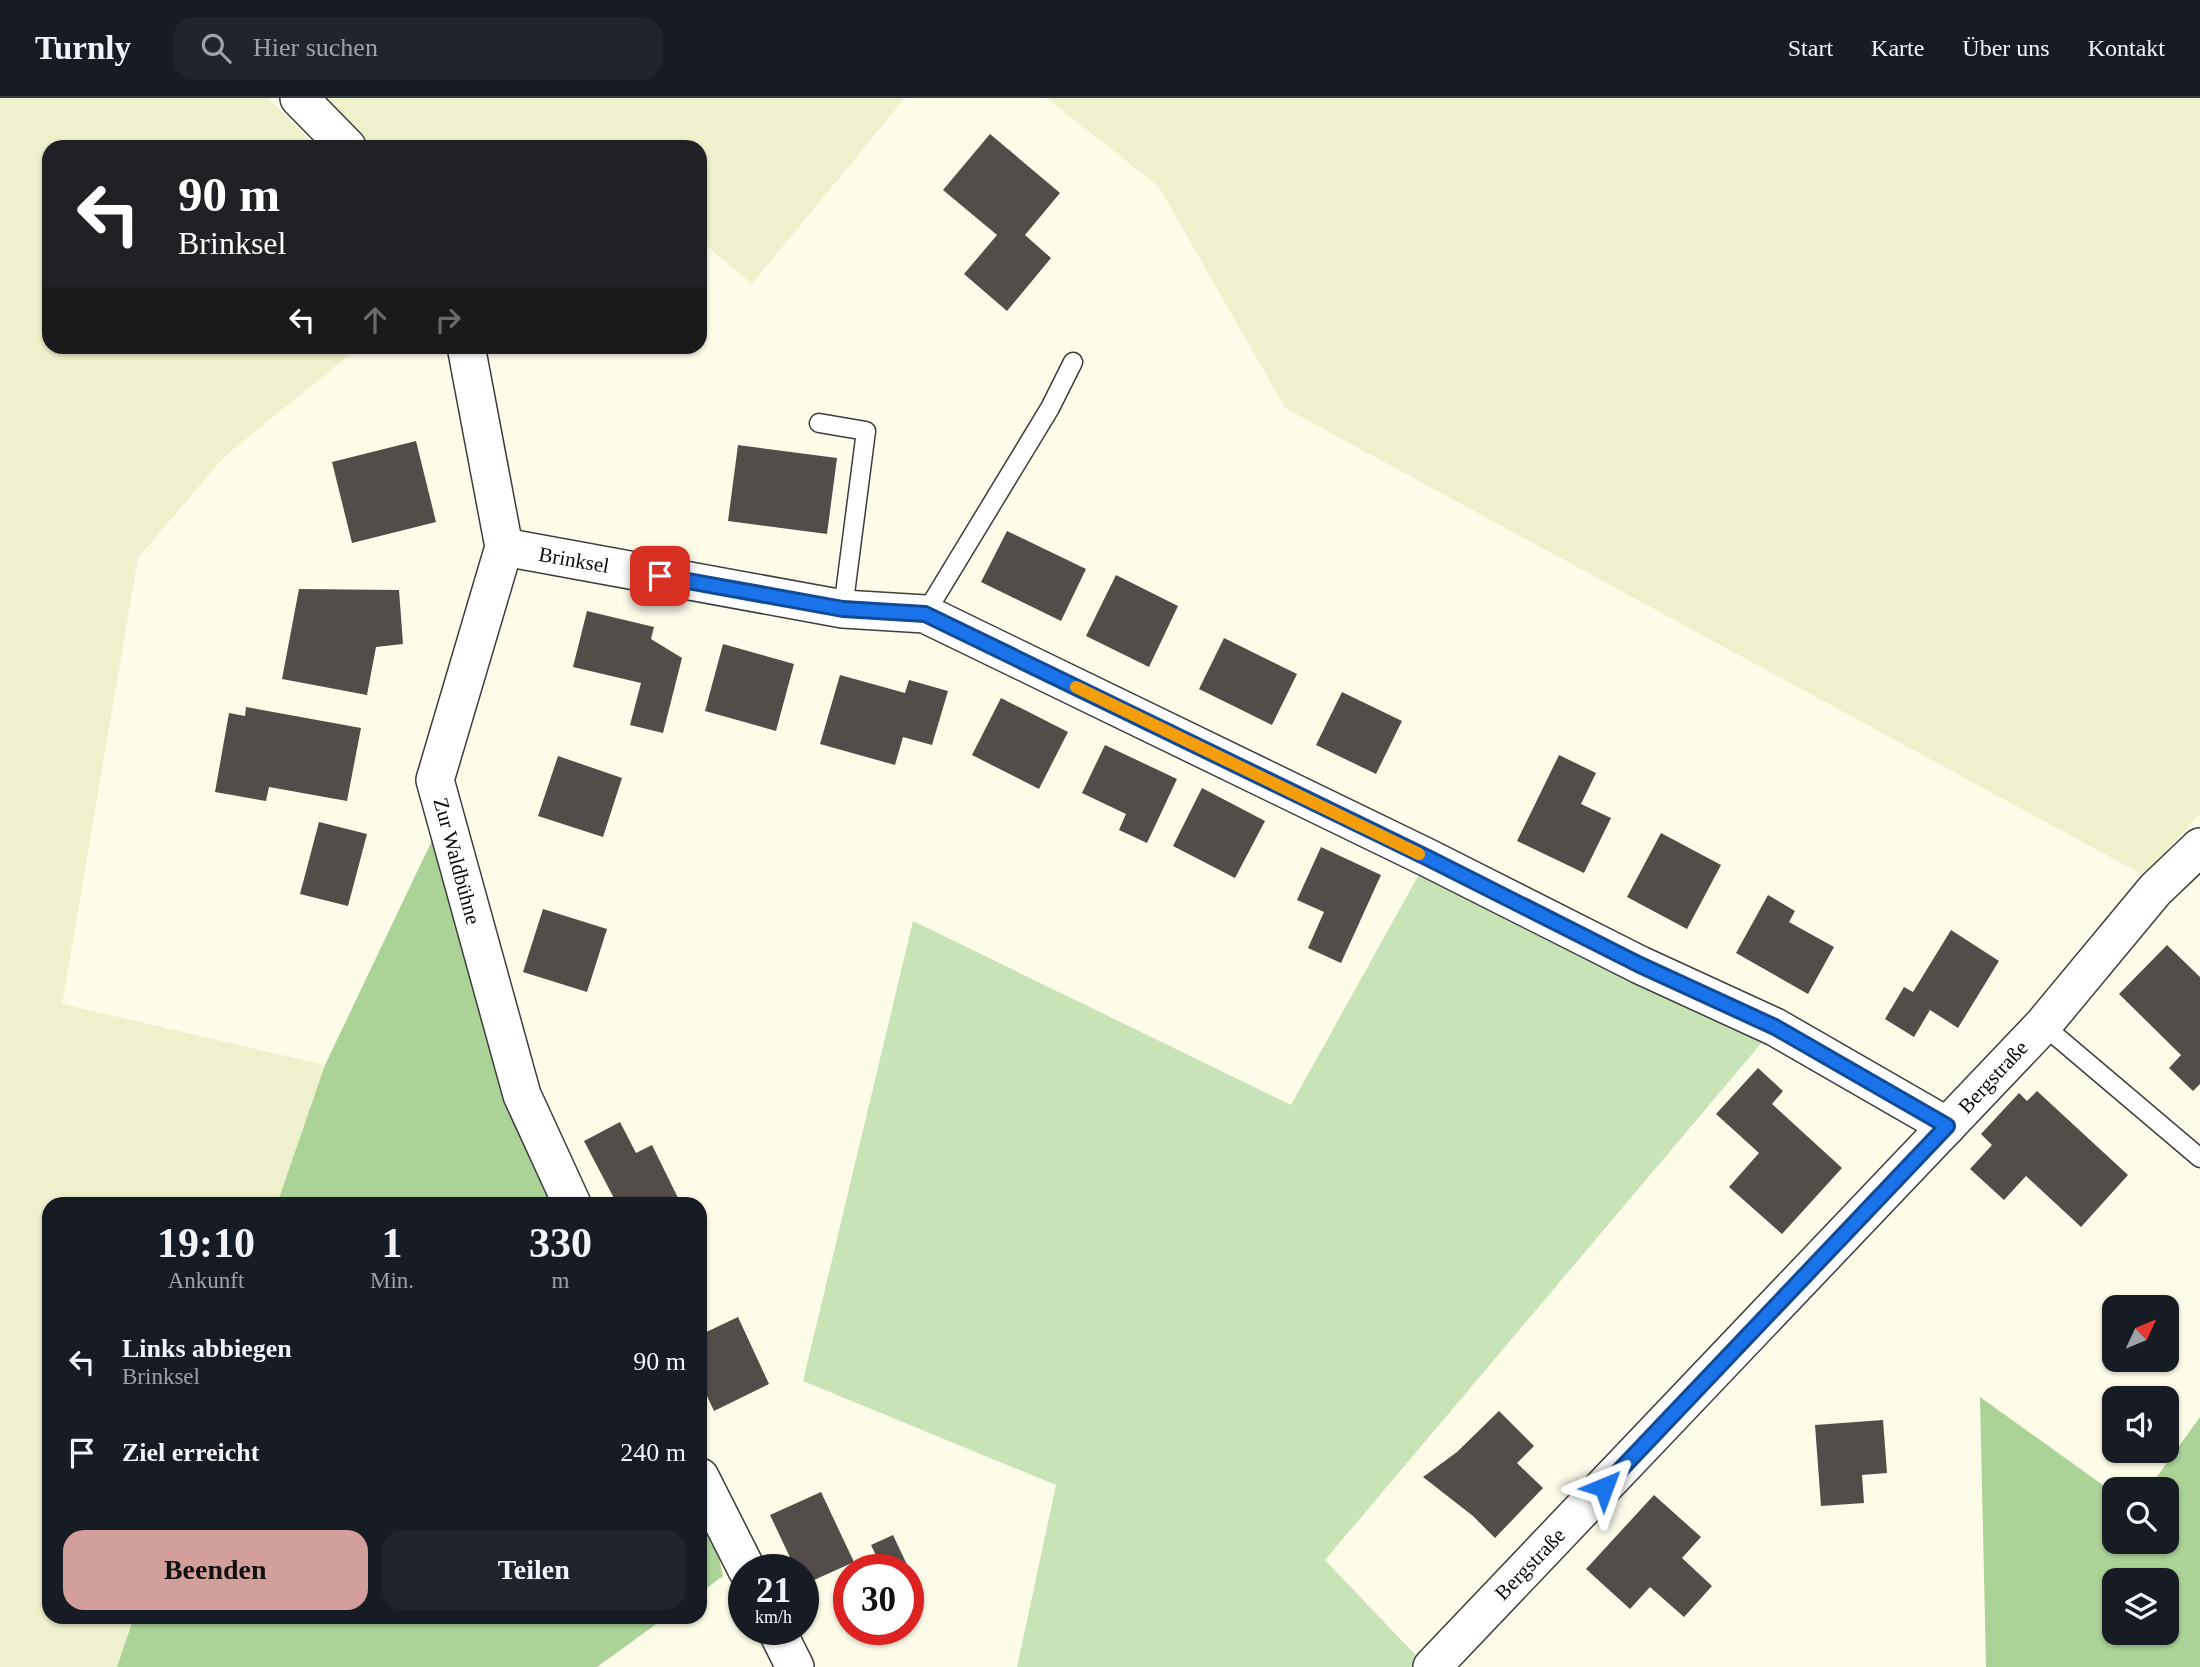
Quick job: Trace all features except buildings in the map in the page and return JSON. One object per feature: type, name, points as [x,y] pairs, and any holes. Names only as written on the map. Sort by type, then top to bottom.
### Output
[{"type":"street","points":[[299,98],[340,140]]},
{"type":"street","name":"Zur Waldbühne","points":[[468,354],[504,547],[435,780],[522,1096],[569,1197]]},
{"type":"street","name":"Brinksel","points":[[504,547],[843,609],[925,614],[1428,858],[1640,965],[1775,1027],[1947,1126]]},
{"type":"street","name":"Bergstraße","points":[[1432,1667],[2043,1025],[2155,890],[2200,847]]},
{"type":"street","points":[[707,1491],[739,1554]]},
{"type":"street","points":[[784,1645],[795,1667]]},
{"type":"lane","points":[[925,614],[1050,408],[1073,362]]},
{"type":"lane","points":[[819,423],[866,431],[843,609]]},
{"type":"lane","points":[[2043,1025],[2200,1158]]},
{"type":"green space","points":[[0,98],[268,98],[309,140],[42,140],[42,354],[350,354],[224,457],[138,558],[62,1004],[325,1065],[279,1197],[42,1197],[42,1624],[132,1624],[117,1667],[0,1667]]},
{"type":"green space","points":[[318,98],[905,98],[752,284],[707,246],[707,140],[357,140]]},
{"type":"green space","points":[[1047,98],[2200,98],[2200,814],[2143,875],[1285,408],[1159,187]]},
{"type":"green space","points":[[436,832],[553,1197],[279,1197],[325,1065]]},
{"type":"green space","points":[[1428,858],[1775,1027],[1325,1560],[1427,1667],[1017,1667],[1056,1485],[803,1381],[913,921],[1291,1105]]},
{"type":"green space","points":[[1980,1397],[2102,1484],[2102,1554],[2179,1554],[2179,1477],[2157,1477],[2167,1463],[2179,1463],[2179,1446],[2200,1417],[2200,1667],[1986,1667]]},
{"type":"green space","points":[[707,1527],[716,1544],[723,1576],[707,1588]]},
{"type":"green space","points":[[132,1624],[656,1624],[597,1667],[117,1667]]},
{"type":"slow traffic","points":[[1076,687],[1419,854]]},
{"type":"route","points":[[660,576],[843,609],[925,614],[1428,858],[1640,965],[1775,1027],[1947,1126],[1604,1487]]}]
